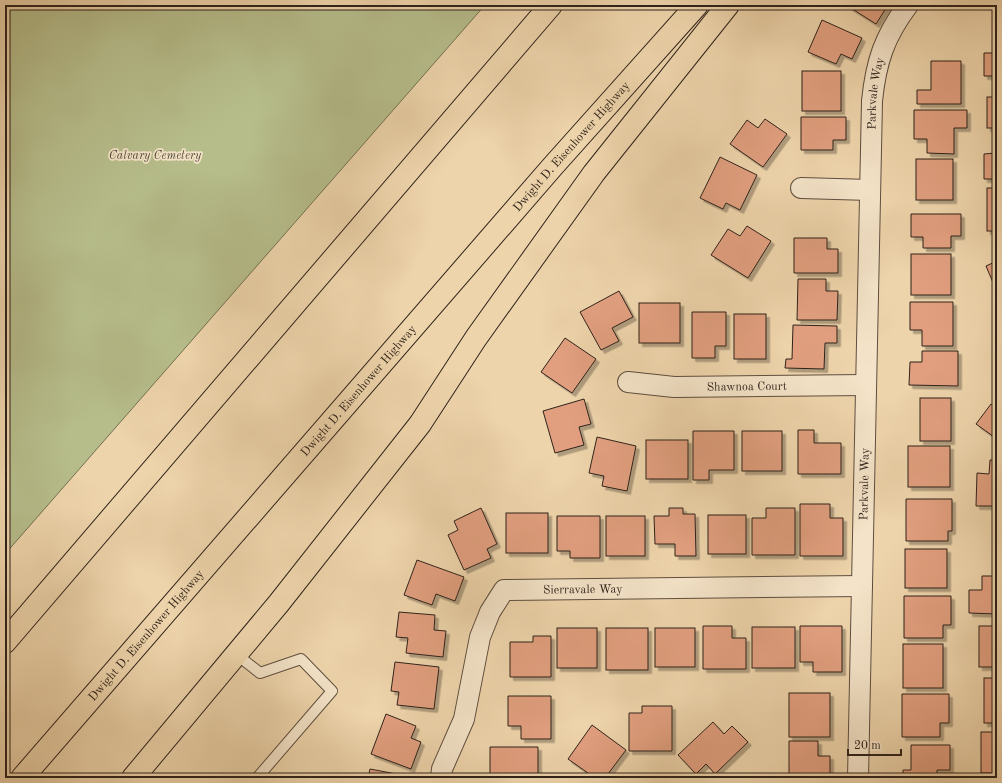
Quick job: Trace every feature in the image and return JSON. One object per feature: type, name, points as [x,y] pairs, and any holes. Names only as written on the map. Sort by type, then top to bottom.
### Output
[{"type":"highway","points":[[5,642],[551,5]]},
{"type":"highway","name":"Dwight D. Eisenhower Highway","points":[[22,778],[543,177],[697,5]]},
{"type":"highway","points":[[133,778],[279,603],[420,424],[476,338],[594,173],[728,5]]},
{"type":"street","name":"Parkvale Way","points":[[858,778],[872,101],[874,75],[887,36],[908,5]]},
{"type":"street","points":[[801,188],[870,190]]},
{"type":"street","name":"Shawnoa Court","points":[[628,382],[674,387],[866,385]]},
{"type":"street","name":"Sierravale Way","points":[[441,778],[442,769],[464,719],[480,637],[490,612],[504,590],[862,586]]},
{"type":"lane","points":[[236,654],[260,673],[301,659],[332,691],[257,778]]},
{"type":"green space","name":"Calvary Cemetery","points":[[5,5],[485,5],[5,554]]},
{"type":"building","points":[[846,5],[888,5],[876,24]]},
{"type":"building","points":[[822,20],[862,38],[852,59],[841,54],[836,64],[808,52]]},
{"type":"building","points":[[996,40],[997,76],[984,76],[984,53],[996,53]]},
{"type":"building","points":[[931,61],[961,61],[961,104],[917,104],[917,90],[931,90]]},
{"type":"building","points":[[802,71],[841,71],[841,111],[802,111]]},
{"type":"building","points":[[987,97],[997,97],[997,128],[987,128]]},
{"type":"building","points":[[914,110],[967,110],[967,128],[954,128],[954,154],[927,153],[927,139],[914,139]]},
{"type":"building","points":[[801,117],[846,117],[846,140],[833,140],[833,150],[801,150]]},
{"type":"building","points":[[765,119],[787,134],[763,167],[730,144],[747,120],[758,128]]},
{"type":"building","points":[[995,141],[997,141],[997,179],[984,179],[984,154],[995,153]]},
{"type":"building","points":[[720,157],[757,175],[740,210],[726,203],[723,209],[700,198]]},
{"type":"building","points":[[916,159],[953,159],[953,200],[916,200]]},
{"type":"building","points":[[987,188],[997,188],[997,231],[987,231]]},
{"type":"building","points":[[911,214],[961,214],[961,236],[951,236],[951,248],[923,248],[923,237],[911,237]]},
{"type":"building","points":[[747,226],[771,241],[748,278],[711,255],[728,229],[740,236]]},
{"type":"building","points":[[794,238],[827,238],[827,249],[838,249],[838,273],[794,273]]},
{"type":"building","points":[[911,254],[951,254],[951,295],[911,295]]},
{"type":"building","points":[[997,261],[997,292],[986,266]]},
{"type":"building","points":[[798,279],[826,279],[826,291],[838,291],[837,320],[797,320]]},
{"type":"building","points":[[619,291],[633,317],[612,328],[619,341],[601,350],[580,312]]},
{"type":"building","points":[[910,302],[953,302],[953,346],[922,346],[922,330],[910,330]]},
{"type":"building","points":[[639,303],[680,303],[680,343],[639,343]]},
{"type":"building","points":[[692,312],[726,312],[726,346],[715,346],[715,358],[692,358]]},
{"type":"building","points":[[734,314],[766,314],[766,359],[734,359]]},
{"type":"building","points":[[793,325],[837,326],[837,343],[825,343],[824,369],[785,368],[786,359],[792,359]]},
{"type":"building","points":[[565,338],[596,359],[572,393],[541,372]]},
{"type":"building","points":[[922,351],[958,351],[958,386],[909,385],[910,362],[922,362]]},
{"type":"building","points":[[920,398],[951,398],[951,441],[920,441]]},
{"type":"building","points":[[584,399],[591,424],[579,427],[584,445],[555,453],[543,411]]},
{"type":"building","points":[[991,404],[997,408],[997,439],[976,424]]},
{"type":"building","points":[[798,430],[814,430],[814,443],[841,443],[841,474],[798,474]]},
{"type":"building","points":[[693,431],[734,431],[734,470],[709,470],[709,480],[693,480]]},
{"type":"building","points":[[742,431],[782,431],[782,471],[742,471]]},
{"type":"building","points":[[597,437],[636,446],[627,491],[602,486],[604,476],[589,473]]},
{"type":"building","points":[[646,440],[688,440],[688,479],[646,479]]},
{"type":"building","points":[[908,446],[950,446],[950,487],[908,487]]},
{"type":"building","points":[[990,460],[997,460],[997,506],[976,506],[977,473],[989,474]]},
{"type":"building","points":[[906,499],[952,499],[952,531],[948,531],[948,541],[906,541]]},
{"type":"building","points":[[800,504],[830,504],[830,518],[843,518],[843,556],[800,556]]},
{"type":"building","points":[[481,508],[497,544],[487,549],[491,558],[464,570],[448,535],[458,530],[454,521]]},
{"type":"building","points":[[669,508],[683,508],[683,514],[695,514],[696,556],[675,556],[675,544],[655,544],[654,516],[669,516]]},
{"type":"building","points":[[766,508],[795,508],[795,555],[752,555],[752,518],[766,518]]},
{"type":"building","points":[[506,513],[548,513],[548,553],[506,553]]},
{"type":"building","points":[[708,515],[746,515],[746,554],[708,554]]},
{"type":"building","points":[[557,516],[600,516],[600,558],[570,558],[570,551],[557,551]]},
{"type":"building","points":[[606,516],[645,516],[645,556],[606,556]]},
{"type":"building","points":[[905,549],[947,549],[947,588],[905,588]]},
{"type":"building","points":[[417,560],[464,577],[455,601],[436,594],[432,605],[404,595]]},
{"type":"building","points":[[982,576],[997,576],[997,614],[969,613],[969,590],[982,590]]},
{"type":"building","points":[[904,596],[951,596],[951,625],[943,625],[943,638],[904,638]]},
{"type":"building","points":[[399,612],[435,615],[434,630],[446,631],[443,657],[406,653],[408,638],[396,637]]},
{"type":"building","points":[[703,626],[732,626],[732,638],[746,638],[746,669],[703,669]]},
{"type":"building","points":[[800,626],[842,626],[842,672],[813,672],[813,662],[800,662]]},
{"type":"building","points":[[979,626],[997,626],[997,667],[979,667]]},
{"type":"building","points":[[752,627],[795,627],[795,668],[752,668]]},
{"type":"building","points":[[557,628],[597,628],[597,668],[557,668]]},
{"type":"building","points":[[606,628],[648,628],[648,670],[606,670]]},
{"type":"building","points":[[655,628],[695,628],[695,667],[655,667]]},
{"type":"building","points":[[533,636],[551,636],[551,677],[510,677],[510,642],[533,642]]},
{"type":"building","points":[[903,644],[943,644],[943,688],[903,688]]},
{"type":"building","points":[[395,662],[439,667],[434,709],[397,705],[399,692],[391,691]]},
{"type":"building","points":[[984,678],[997,678],[997,723],[984,723]]},
{"type":"building","points":[[789,693],[830,693],[830,737],[789,737]]},
{"type":"building","points":[[902,694],[949,694],[949,723],[940,723],[940,737],[902,737]]},
{"type":"building","points":[[508,696],[551,696],[551,739],[521,739],[521,726],[508,726]]},
{"type":"building","points":[[642,706],[672,706],[672,751],[629,751],[629,713],[642,713]]},
{"type":"building","points":[[386,714],[416,726],[411,738],[421,742],[411,769],[371,754]]},
{"type":"building","points":[[713,722],[724,734],[732,726],[748,742],[715,774],[706,764],[696,774],[678,755]]},
{"type":"building","points":[[592,725],[626,750],[605,778],[595,778],[568,759]]},
{"type":"building","points":[[981,732],[997,732],[997,773],[981,773]]},
{"type":"building","points":[[789,741],[818,741],[818,756],[830,756],[830,778],[789,778]]},
{"type":"building","points":[[911,745],[950,745],[950,770],[937,770],[937,778],[903,778],[903,770],[911,770]]},
{"type":"building","points":[[490,747],[538,747],[538,774],[527,774],[527,778],[490,778]]},
{"type":"building","points":[[370,769],[407,776],[406,778],[368,778]]}]
